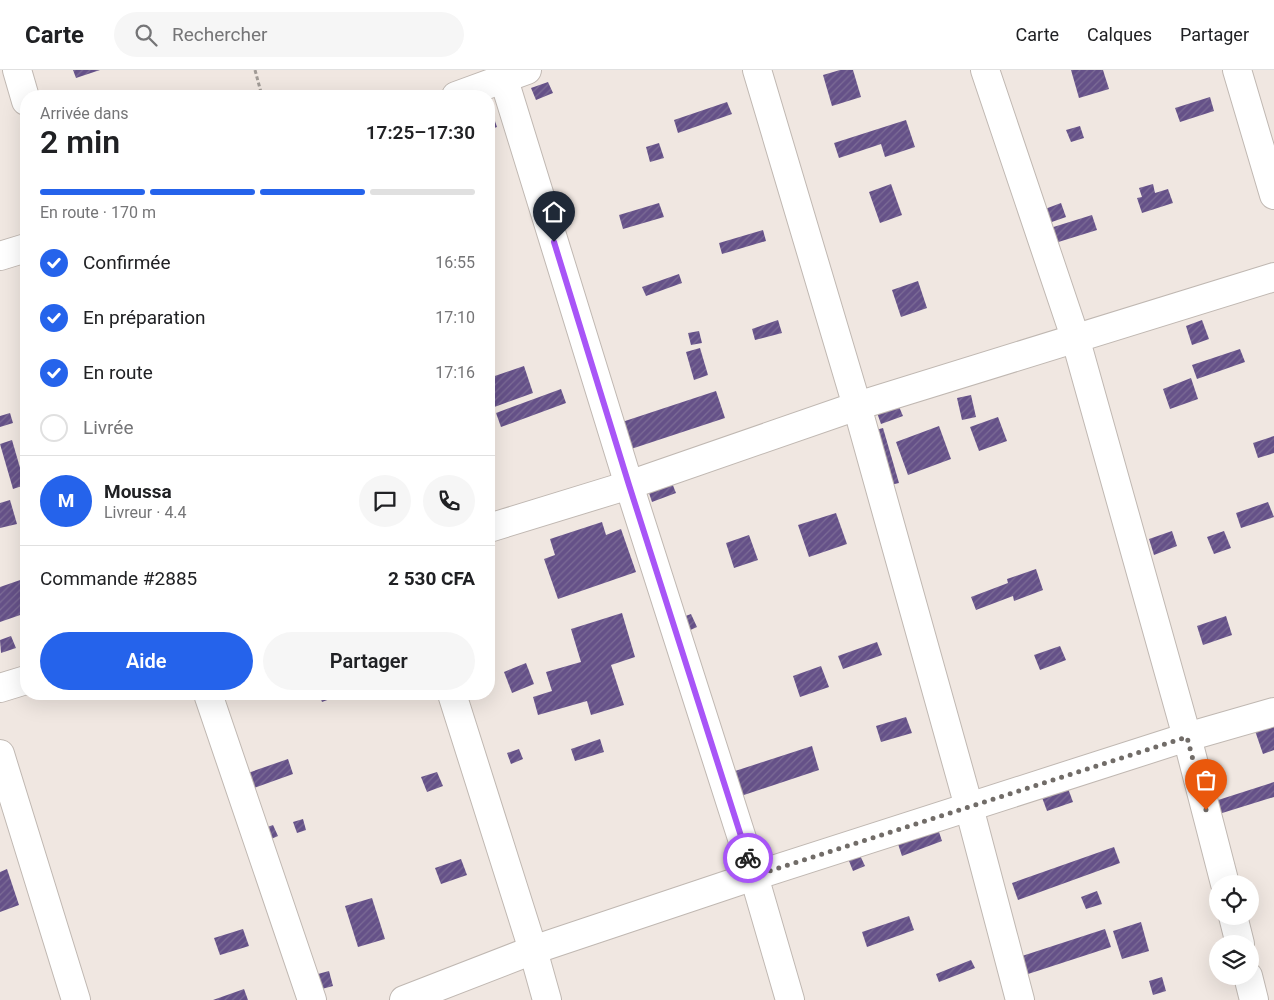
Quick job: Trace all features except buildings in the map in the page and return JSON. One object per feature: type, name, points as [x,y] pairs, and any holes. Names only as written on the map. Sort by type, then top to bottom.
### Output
[{"type":"street","points":[[17,70],[23,90]]},
{"type":"street","points":[[757,70],[857,406],[969,807],[1020,1000]]},
{"type":"street","points":[[985,70],[1075,337],[1187,737],[1222,875]]},
{"type":"street","points":[[1237,70],[1274,195]]},
{"type":"street","points":[[470,90],[511,73],[629,485],[754,876],[790,1000]]},
{"type":"street","points":[[0,256],[20,250]]},
{"type":"street","points":[[495,526],[629,485],[857,406],[1274,276]]},
{"type":"street","points":[[0,688],[20,682]]},
{"type":"street","points":[[210,700],[312,1000]]},
{"type":"street","points":[[454,700],[547,1000]]},
{"type":"street","points":[[404,1000],[533,950],[754,876],[1187,737],[1274,712]]},
{"type":"street","points":[[0,754],[76,1000]]},
{"type":"street","points":[[1250,985],[1254,1000]]},
{"type":"path","points":[[255,70],[260,90]]},
{"type":"way so far","points":[[748,858],[754,876],[1187,737],[1206,810]]},
{"type":"route","points":[[554,242],[748,858]]}]
